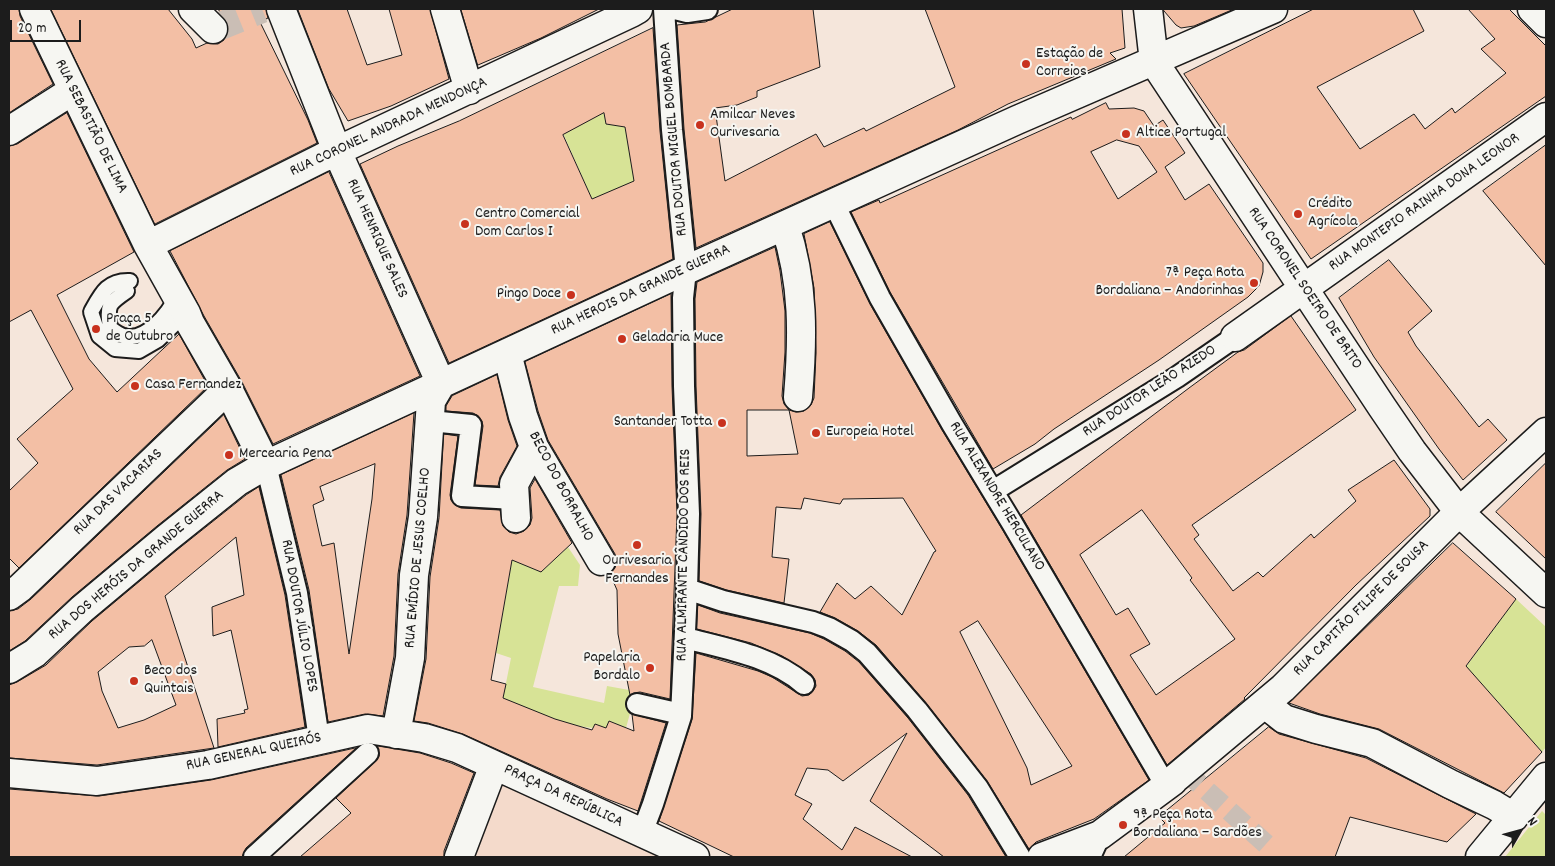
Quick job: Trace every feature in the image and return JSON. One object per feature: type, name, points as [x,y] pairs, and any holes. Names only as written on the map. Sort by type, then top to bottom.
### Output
[{"type":"street","name":"RUA SEBASTIÃO DE LIMA","points":[[34,9],[148,245],[190,324],[228,388],[266,465]]},
{"type":"street","points":[[193,9],[213,29]]},
{"type":"street","name":"RUA HENRIQUE SALES","points":[[281,9],[337,151],[441,384]]},
{"type":"street","points":[[445,9],[468,90]]},
{"type":"street","name":"RUA DOUTOR MIGUEL BOMBARDA","points":[[664,9],[672,130],[686,270]]},
{"type":"street","points":[[675,9],[686,12],[707,9]]},
{"type":"street","points":[[1148,9],[1154,62],[1272,9]]},
{"type":"street","points":[[1532,9],[1546,23]]},
{"type":"street","name":"RUA CORONEL ANDRADA MENDONÇA","points":[[148,245],[337,151],[635,11]]},
{"type":"street","name":"RUA HEROIS DA GRANDE GUERRA","points":[[266,465],[686,270],[1017,120],[1154,62]]},
{"type":"street","name":"RUA CORONEL SOEIRO DE BRITO","points":[[1154,62],[1407,443],[1459,512],[1546,593]]},
{"type":"street","points":[[9,131],[72,91]]},
{"type":"street","name":"RUA MONTEPIO RAINHA DONA LEONOR","points":[[1304,289],[1546,117]]},
{"type":"street","name":"RUA ALEXANDRE HERCULANO","points":[[834,204],[880,298],[952,424],[1170,783]]},
{"type":"street","points":[[784,226],[795,261],[801,308],[801,355],[798,397]]},
{"type":"street","name":"RUA ALMIRANTE CÂNDIDO DOS REIS","points":[[642,832],[682,714],[689,514],[684,386],[683,298],[686,270]]},
{"type":"street","name":"RUA DOUTOR LEÃO AZEDO","points":[[993,491],[1177,377],[1304,289]]},
{"type":"street","name":"BECO DO BORRALHO","points":[[507,353],[523,416],[534,447],[600,561]]},
{"type":"street","name":"RUA EMÍDIO DE JESUS COELHO","points":[[396,734],[410,658],[414,575],[423,517],[431,401],[441,384]]},
{"type":"street","name":"RUA DAS VACARIAS","points":[[13,586],[228,388]]},
{"type":"street","points":[[430,421],[471,425],[462,496],[515,508],[514,484],[534,447]]},
{"type":"street","name":"RUA CAPITÃO FILIPE DE SOUSA","points":[[1042,857],[1095,846],[1265,704],[1459,512],[1546,432]]},
{"type":"street","name":"RUA DOS HERÓIS DA GRANDE GUERRA","points":[[9,669],[35,653],[82,610],[182,525],[237,482],[266,465]]},
{"type":"street","name":"RUA DOUTOR JÚLIO LOPES","points":[[266,465],[297,593],[320,739]]},
{"type":"street","points":[[687,589],[723,601],[814,622],[852,641],[867,653],[917,710],[978,788],[1020,857]]},
{"type":"street","points":[[685,638],[750,654],[790,672],[804,684]]},
{"type":"street","points":[[636,704],[682,714]]},
{"type":"street","points":[[1265,704],[1284,719],[1372,743],[1514,817]]},
{"type":"street","name":"RUA GENERAL QUEIRÓS","points":[[9,773],[97,781],[208,765],[368,729],[424,738],[494,765]]},
{"type":"street","points":[[254,857],[368,753]]},
{"type":"street","name":"PRAÇA DA REPÚBLICA","points":[[459,857],[494,765],[695,857]]},
{"type":"street","points":[[1480,857],[1546,777]]},
{"type":"lane","points":[[120,281],[129,286],[113,300],[108,310],[110,328],[122,336],[135,338],[148,331],[170,308],[181,305],[158,340],[139,351],[115,348],[99,336],[91,312],[102,291],[120,281]]},
{"type":"shaded area","points":[[499,773],[683,857],[465,857]]},
{"type":"green space","points":[[604,113],[607,124],[625,127],[636,191],[609,192],[592,199],[563,133]]},
{"type":"green space","points":[[517,532],[526,535],[523,564],[541,572],[568,547],[580,565],[578,586],[559,586],[533,687],[604,703],[607,686],[629,690],[632,706],[626,728],[609,721],[606,728],[594,728],[568,723],[540,714],[503,698],[511,658],[496,653]]},
{"type":"green space","points":[[1516,599],[1546,627],[1546,747],[1542,752],[1486,689],[1463,671]]},
{"type":"green space","points":[[1542,811],[1546,815],[1546,857],[1505,857]]},
{"type":"building","points":[[9,9],[19,9],[20,16],[53,84],[9,113]]},
{"type":"building","points":[[51,9],[168,9],[192,39],[196,48],[207,43],[218,44],[228,34],[228,24],[218,9],[266,9],[268,18],[260,22],[308,120],[317,143],[155,224]]},
{"type":"building","points":[[298,9],[347,9],[367,65],[402,55],[389,9],[430,9],[449,79],[391,106],[348,121],[329,89]]},
{"type":"building","points":[[461,9],[599,9],[541,38],[478,65]]},
{"type":"building","points":[[733,9],[813,9],[820,67],[757,91],[757,97],[737,105],[715,108],[725,181],[816,134],[824,147],[864,128],[866,131],[955,87],[925,9],[1122,9],[1125,48],[1110,53],[1116,59],[1008,104],[958,130],[696,248],[684,129],[677,25],[705,22]]},
{"type":"building","points":[[1164,9],[1234,9],[1194,26],[1181,28],[1176,25]]},
{"type":"building","points":[[1314,9],[1413,9],[1424,31],[1317,87],[1360,149],[1414,114],[1425,129],[1452,108],[1455,113],[1506,73],[1481,49],[1495,39],[1468,9],[1509,9],[1546,46],[1546,96],[1311,259],[1184,74]]},
{"type":"building","points":[[653,28],[660,131],[673,259],[449,363],[360,164],[459,121]],"holes":[[[604,113],[606,124],[625,127],[634,181],[592,199],[563,135]]]},
{"type":"building","points":[[1106,103],[1109,109],[1134,108],[1144,111],[1154,126],[1163,120],[1185,153],[1165,167],[1185,200],[1209,184],[1263,263],[1263,272],[1259,286],[1248,297],[1159,360],[1054,429],[1035,444],[993,469],[890,292],[851,212],[879,200],[880,203],[1071,117],[1072,119]],"holes":[[[1117,140],[1139,146],[1157,172],[1118,199],[1091,152]]]},
{"type":"building","points":[[67,113],[134,252],[57,295],[89,359],[117,392],[179,334],[208,386],[19,568],[9,558],[9,491],[38,463],[17,439],[73,389],[31,310],[9,322],[9,146],[17,144]]},
{"type":"building","points":[[1546,145],[1546,266],[1483,191]]},
{"type":"building","points":[[329,172],[420,376],[273,444],[242,382],[204,316],[170,251]]},
{"type":"building","points":[[830,222],[870,304],[942,430],[1149,780],[1094,819],[1036,842],[1029,849],[987,781],[926,703],[876,645],[858,631],[820,612],[837,583],[855,599],[871,586],[902,615],[936,551],[903,498],[843,499],[840,504],[804,498],[801,509],[776,507],[772,557],[789,559],[784,603],[726,590],[699,581],[701,514],[696,386],[695,299],[697,282],[775,247],[785,311],[782,396],[784,404],[789,410],[796,412],[804,411],[811,405],[814,398],[816,353],[814,288],[804,234]],"holes":[[[747,410],[789,410],[798,454],[747,456]],[[978,621],[1072,766],[1031,785],[1027,768],[960,632]]]},
{"type":"building","points":[[1389,260],[1432,311],[1408,332],[1416,346],[1479,427],[1488,419],[1507,440],[1463,480],[1374,357],[1339,298]]},
{"type":"building","points":[[671,294],[672,386],[677,514],[670,699],[640,692],[630,695],[618,634],[617,590],[610,574],[615,568],[617,561],[615,554],[548,440],[525,362]]},
{"type":"building","points":[[1291,316],[1356,410],[1192,525],[1199,535],[1194,539],[1233,591],[1258,572],[1263,577],[1311,534],[1314,538],[1356,501],[1348,490],[1394,460],[1430,509],[1430,516],[1356,585],[1245,699],[1167,765],[1021,515],[1189,388],[1238,352],[1244,350]],"holes":[[[1142,510],[1192,578],[1190,580],[1235,639],[1156,695],[1130,655],[1150,644],[1128,608],[1116,615],[1080,555]]]},
{"type":"building","points":[[497,375],[508,420],[517,446],[500,477],[498,486],[475,485],[483,426],[482,421],[473,413],[446,411],[446,406],[452,396]]},
{"type":"building","points":[[414,413],[407,515],[398,574],[394,656],[383,716],[365,714],[328,722],[309,590],[281,475]],"holes":[[[375,464],[372,499],[349,654],[334,543],[322,546],[313,505],[324,500],[320,487]]]},
{"type":"building","points":[[224,415],[245,459],[227,470],[157,526],[72,597],[25,641],[9,651],[9,611],[18,609],[31,599]]},
{"type":"building","points":[[444,434],[458,436],[450,495],[455,505],[461,508],[500,510],[503,526],[509,532],[516,534],[524,531],[530,525],[532,518],[530,488],[535,479],[572,543],[541,572],[512,560],[491,680],[506,684],[503,698],[555,719],[592,730],[595,724],[606,728],[609,721],[634,731],[632,714],[666,723],[638,811],[607,799],[463,734],[428,723],[414,721],[426,659],[430,577],[439,518]]},
{"type":"building","points":[[1546,463],[1546,559],[1496,512]]},
{"type":"building","points":[[259,487],[285,595],[305,727],[218,747],[217,719],[245,713],[244,710],[248,709],[231,630],[213,636],[212,607],[244,595],[236,537],[165,596],[214,748],[97,765],[9,758],[9,685],[46,665],[92,621],[246,495]],"holes":[[[152,640],[176,705],[144,720],[118,728],[102,691],[98,672],[129,647],[144,646]]]},
{"type":"building","points":[[1453,543],[1516,599],[1466,666],[1542,752],[1504,793],[1379,729],[1320,714],[1289,703]]},
{"type":"building","points":[[698,605],[720,613],[810,633],[845,651],[859,662],[908,718],[968,795],[1006,857],[944,857],[870,801],[907,733],[843,781],[828,770],[807,768],[795,795],[812,804],[803,819],[842,850],[855,827],[912,857],[734,857],[659,821],[692,719],[696,653],[758,671],[772,677],[802,696],[809,695],[816,686],[811,674],[782,656],[751,643],[697,629]]},
{"type":"building","points":[[1269,727],[1279,734],[1366,758],[1476,814],[1447,842],[1350,817],[1335,857],[1124,857],[1165,823],[1159,817]]},
{"type":"building","points":[[378,746],[420,753],[474,773],[444,851],[444,857],[300,857],[351,813],[336,798],[376,761],[379,756]]},
{"type":"building","points":[[356,748],[246,848],[242,857],[9,857],[9,789],[99,796],[211,780]]},
{"type":"tunnel","points":[[213,29],[262,9]]},
{"type":"tunnel","points":[[1185,771],[1266,844]]},
{"type":"place","name":"Estação de Correios","points":[[1026,64]]},
{"type":"place","name":"Amilcar Neves Ourivesaria","points":[[700,125]]},
{"type":"place","name":"Altice Portugal","points":[[1126,134]]},
{"type":"place","name":"Crédito Agrícola","points":[[1298,214]]},
{"type":"place","name":"Centro Comercial Dom Carlos I","points":[[465,224]]},
{"type":"place","name":"7ª Peça Rota Bordaliana – Andorinhas","points":[[1254,283]]},
{"type":"place","name":"Pingo Doce","points":[[571,295]]},
{"type":"place","name":"Praça 5 de Outubro","points":[[96,329]]},
{"type":"place","name":"Geladaria Muce","points":[[622,339]]},
{"type":"place","name":"Casa Fernandez","points":[[135,386]]},
{"type":"place","name":"Santander Totta","points":[[722,423]]},
{"type":"place","name":"Europeia Hotel","points":[[816,433]]},
{"type":"place","name":"Mercearia Pena","points":[[229,455]]},
{"type":"place","name":"Ourivesaria Fernandes","points":[[637,545]]},
{"type":"place","name":"Papelaria Bordalo","points":[[650,668]]},
{"type":"place","name":"Beco dos Quintais","points":[[134,681]]},
{"type":"place","name":"9ª Peça Rota Bordaliana – Sardões","points":[[1123,825]]}]
